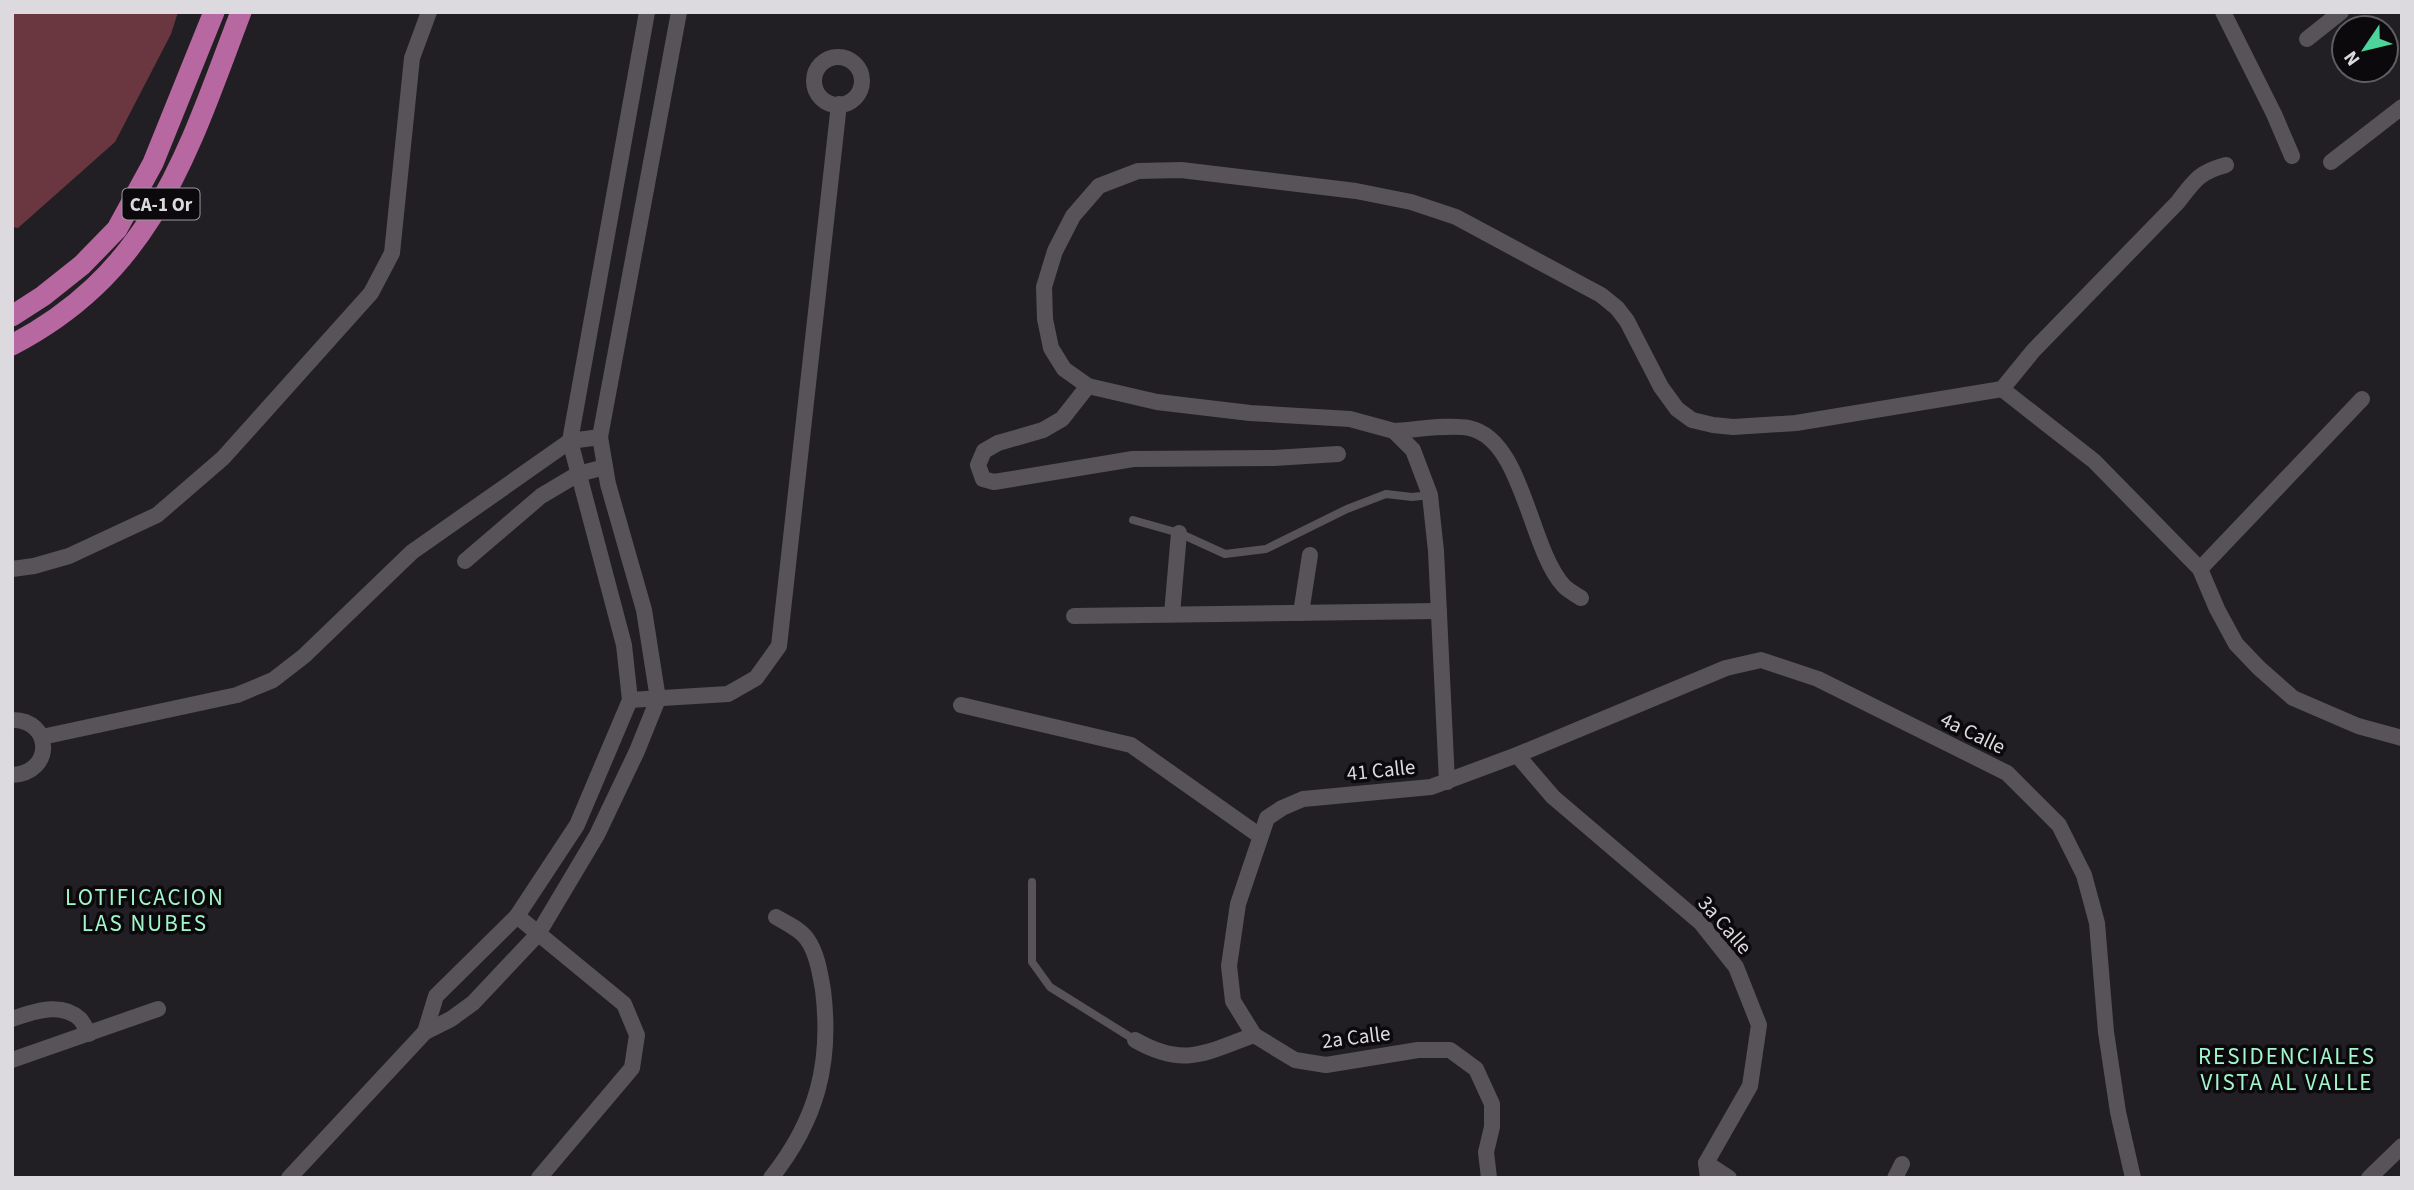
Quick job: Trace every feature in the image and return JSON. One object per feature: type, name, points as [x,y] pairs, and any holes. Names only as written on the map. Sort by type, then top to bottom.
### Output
[{"type":"highway","name":"CA-1 Or","points":[[12,316],[82,265],[117,229],[153,163],[214,12]]},
{"type":"highway","name":"CA-1 Or","points":[[12,345],[71,309],[108,276],[151,221],[185,157],[241,12]]},
{"type":"street","points":[[12,569],[69,556],[157,515],[223,458],[371,293],[392,253],[412,58],[429,12]]},
{"type":"street","points":[[425,1032],[436,996],[517,915],[577,825],[630,700],[624,645],[570,441],[647,12]]},
{"type":"street","points":[[289,1178],[425,1032],[451,1019],[473,1003],[538,934],[597,835],[637,751],[657,699],[644,610],[623,539],[600,437],[680,12]]},
{"type":"street","points":[[2222,12],[2274,114],[2292,156]]},
{"type":"street","points":[[2307,39],[2341,12]]},
{"type":"street","points":[[630,700],[728,694],[757,678],[779,646],[839,104]]},
{"type":"street","points":[[2331,162],[2402,107]]},
{"type":"street","points":[[1581,598],[1563,586],[1548,560],[1535,532],[1516,475],[1488,435],[1468,428],[1394,431],[1350,419],[1157,402],[1088,386],[1065,369],[1051,348],[1045,319],[1045,287],[1055,251],[1073,216],[1100,186],[1138,171],[1181,170],[1356,191],[1411,202],[1456,216],[1601,295],[1617,308],[1627,321],[1677,410],[1692,420],[1733,427],[1796,423],[2002,389],[2033,351],[2178,202],[2196,179],[2206,172],[2226,165]]},
{"type":"street","points":[[1088,386],[1062,419],[1043,430],[998,443],[984,451],[978,465],[983,479],[994,482],[1133,460],[1274,458],[1338,454]]},
{"type":"street","points":[[2002,389],[2094,461],[2200,569],[2236,644],[2293,698],[2358,726],[2402,738]]},
{"type":"street","points":[[2200,569],[2362,399]]},
{"type":"street","points":[[1394,431],[1413,450],[1430,495],[1439,611],[1447,782]]},
{"type":"street","points":[[42,737],[237,695],[273,680],[304,656],[412,552],[570,441],[600,437]]},
{"type":"street","points":[[465,561],[541,496],[578,474],[605,467]]},
{"type":"street","points":[[1172,614],[1179,533]]},
{"type":"street","points":[[1301,613],[1310,555]]},
{"type":"street","points":[[1074,616],[1439,611]]},
{"type":"street","name":"4a Calle","points":[[1517,755],[1726,668],[1761,660],[1818,680],[2007,773],[2059,825],[2084,875],[2097,923],[2106,1032],[2116,1098],[2133,1178]]},
{"type":"street","points":[[961,705],[1131,745],[1260,836]]},
{"type":"street","points":[[12,720],[29,723],[42,737],[44,750],[35,768],[27,773],[12,775]]},
{"type":"street","name":"41 Calle","points":[[1260,836],[1267,818],[1303,799],[1431,787],[1517,755]]},
{"type":"street","name":"3a Calle","points":[[1517,755],[1553,797],[1701,923],[1736,967],[1759,1024],[1749,1086],[1707,1170]]},
{"type":"street","name":"2a Calle","points":[[1260,836],[1238,904],[1229,966],[1233,1001],[1254,1035],[1295,1060],[1326,1065],[1418,1050],[1450,1050],[1476,1069],[1492,1104],[1492,1127],[1486,1152],[1489,1178]]},
{"type":"street","points":[[517,915],[624,1004],[637,1035],[632,1068],[538,1178]]},
{"type":"street","points":[[771,1178],[799,1138],[814,1107],[822,1079],[826,1014],[815,953],[803,933],[776,916]]},
{"type":"street","points":[[12,1019],[50,1009],[66,1011],[80,1019],[89,1034]]},
{"type":"street","points":[[12,1060],[159,1009]]},
{"type":"street","points":[[1135,1040],[1154,1051],[1181,1057],[1207,1053],[1254,1035]]},
{"type":"street","points":[[2369,1178],[2402,1146]]},
{"type":"street","points":[[1707,1170],[1729,1178]]},
{"type":"lane","points":[[1133,520],[1179,533],[1225,554],[1266,549],[1347,509],[1386,494],[1412,497],[1430,495]]},
{"type":"lane","points":[[1032,882],[1032,962],[1050,987],[1135,1040]]},
{"type":"shaded area","points":[[12,12],[178,12],[171,34],[115,142],[18,228],[12,227]]},
{"type":"district","name":"LOTIFICACION LAS NUBES","points":[[145,910]]},
{"type":"district","name":"RESIDENCIALES VISTA AL VALLE","points":[[2287,1069]]}]
